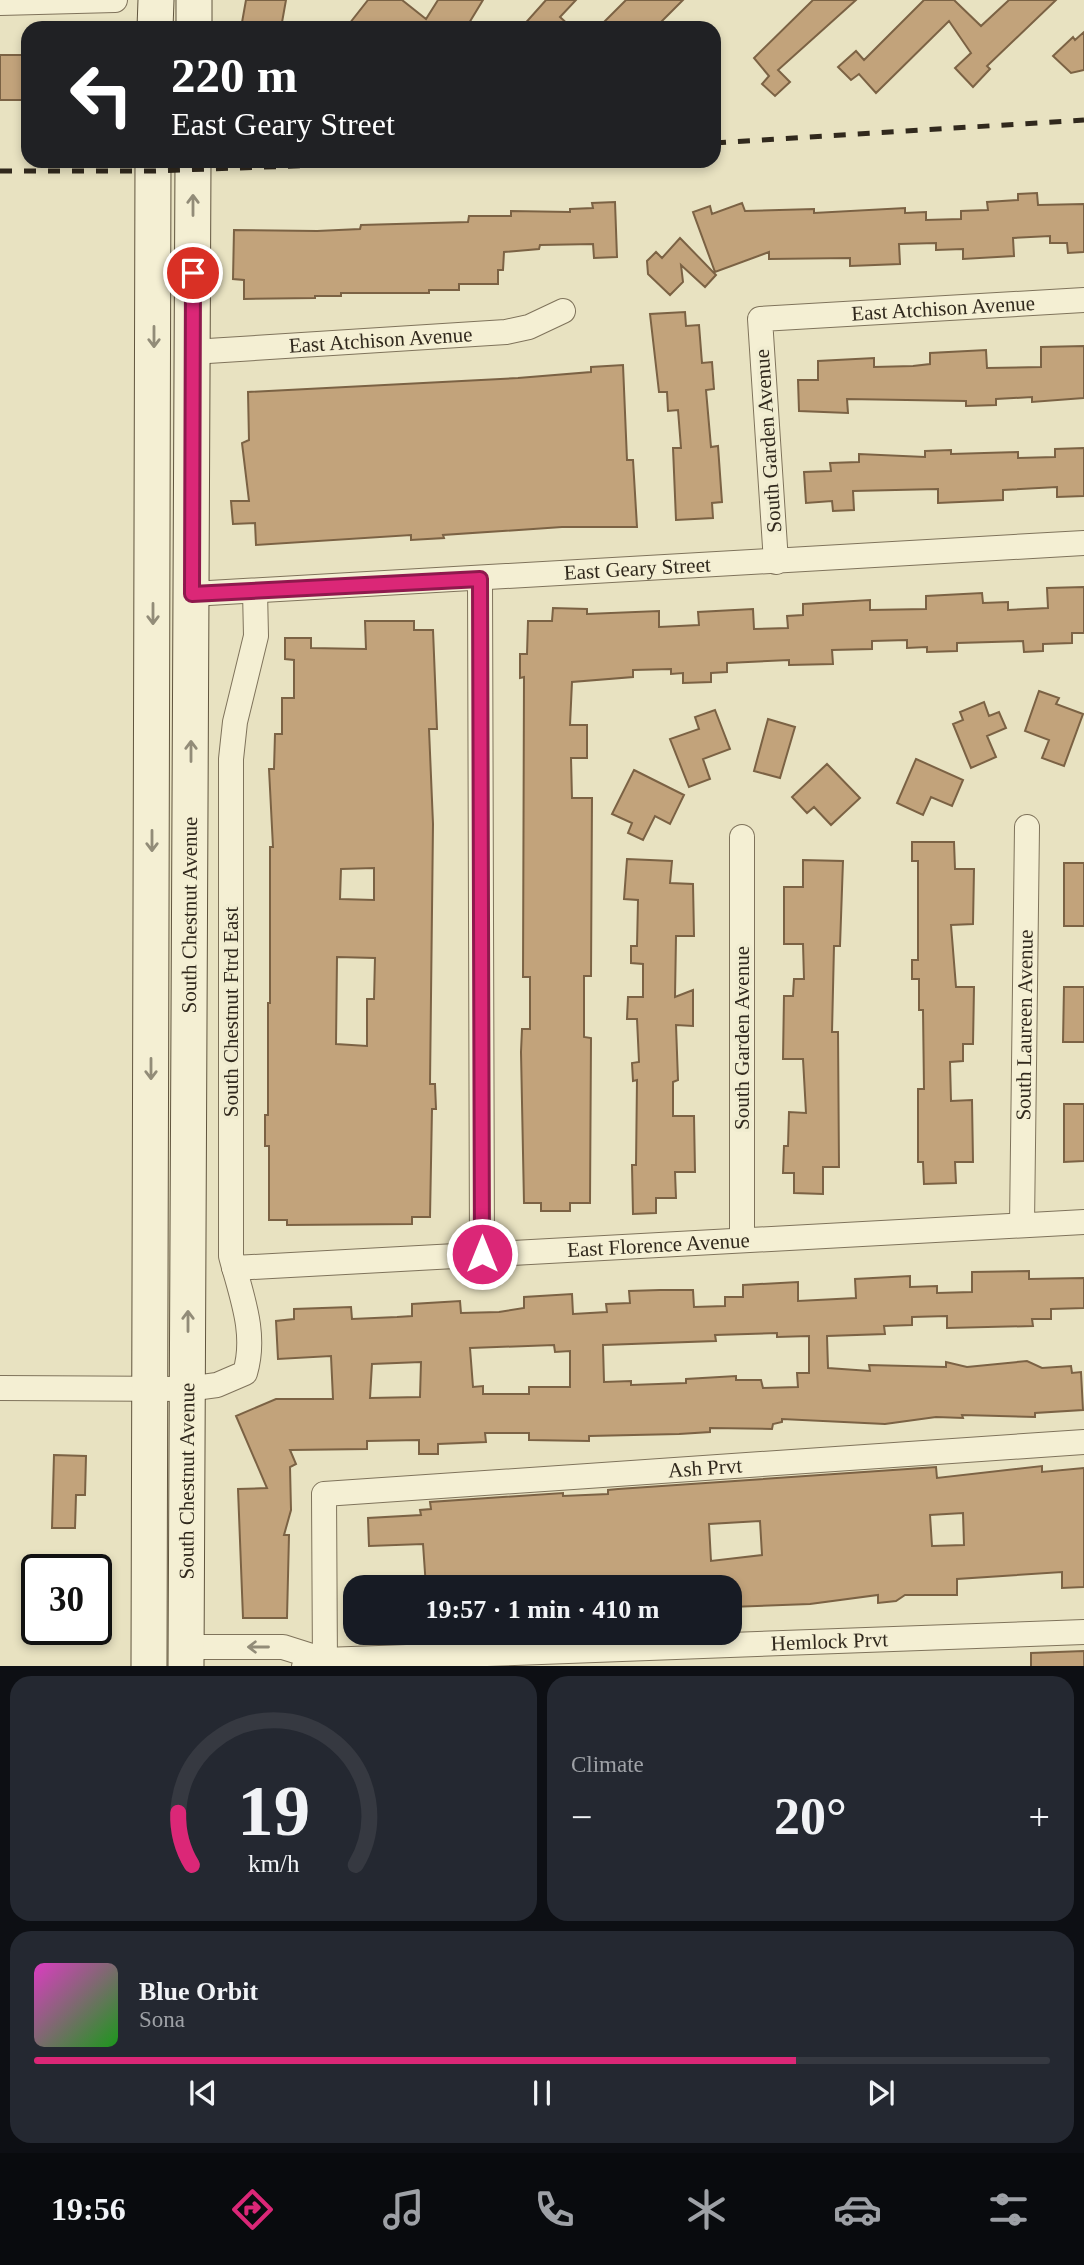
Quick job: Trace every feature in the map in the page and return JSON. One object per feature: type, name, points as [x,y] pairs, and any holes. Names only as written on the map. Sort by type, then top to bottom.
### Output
[{"type":"main road","points":[[155,21],[156,0]]},
{"type":"main road","points":[[194,0],[194,21]]},
{"type":"main road","name":"South Chestnut Avenue","points":[[149,1666],[153,168]]},
{"type":"main road","name":"South Chestnut Avenue","points":[[186,1657],[193,168]]},
{"type":"main road","points":[[154,377],[165,390],[172,411],[172,563],[178,581],[192,594]]},
{"type":"street","points":[[0,3],[115,0]]},
{"type":"street","name":"East Atchison Avenue","points":[[760,319],[1084,300]]},
{"type":"street","name":"East Atchison Avenue","points":[[192,352],[506,332],[529,327],[563,311]]},
{"type":"street","name":"South Garden Avenue","points":[[760,319],[776,562]]},
{"type":"street","name":"East Geary Street","points":[[192,594],[1084,543]]},
{"type":"street","points":[[480,579],[482,1254]]},
{"type":"street","name":"South Chestnut Ftrd East","points":[[187,1389],[217,1385],[245,1373],[251,1353],[250,1331],[231,1256],[231,759],[235,722],[256,636],[255,591]]},
{"type":"street","name":"South Laureen Avenue","points":[[1022,1225],[1027,827]]},
{"type":"street","name":"South Garden Avenue","points":[[742,836],[742,1240]]},
{"type":"street","name":"East Florence Avenue","points":[[234,1268],[1084,1222]]},
{"type":"street","points":[[0,1388],[187,1389]]},
{"type":"street","name":"Ash Prvt","points":[[318,1664],[324,1494],[1084,1442]]},
{"type":"street","name":"Hemlock Prvt","points":[[186,1657],[283,1647],[318,1664],[1084,1632]]},
{"type":"building","points":[[246,0],[286,0],[282,21],[242,21]]},
{"type":"building","points":[[368,0],[402,0],[426,19],[438,0],[483,0],[470,21],[352,21]]},
{"type":"building","points":[[546,0],[576,0],[560,17],[564,21],[527,21]]},
{"type":"building","points":[[626,0],[683,0],[662,21],[605,21]]},
{"type":"building","points":[[813,0],[856,0],[778,70],[790,82],[775,96],[762,84],[769,76],[754,58]]},
{"type":"building","points":[[924,0],[954,0],[981,26],[1009,0],[1056,0],[987,66],[990,69],[973,87],[955,68],[971,53],[949,21],[876,93],[859,74],[851,80],[838,67],[856,51],[864,60]]},
{"type":"building","points":[[1084,32],[1084,70],[1071,73],[1053,56],[1073,37],[1075,40]]},
{"type":"building","points":[[0,55],[21,55],[21,100],[0,100]]},
{"type":"building","points":[[1037,193],[1038,205],[1084,204],[1084,252],[1068,253],[1067,243],[1050,243],[1050,236],[1013,238],[1014,256],[963,259],[963,249],[936,250],[936,243],[899,244],[900,264],[850,266],[850,258],[769,259],[769,252],[715,272],[693,212],[710,206],[712,214],[742,203],[745,211],[814,209],[814,213],[905,208],[905,213],[926,212],[926,220],[961,219],[961,211],[988,210],[987,202],[1018,200],[1018,194]]},
{"type":"building","points":[[615,202],[617,257],[594,258],[593,244],[540,245],[539,249],[504,252],[503,270],[498,270],[498,284],[459,284],[459,290],[429,290],[429,293],[341,293],[341,296],[315,298],[244,299],[244,280],[233,279],[234,230],[317,231],[360,229],[361,225],[468,222],[469,216],[511,216],[511,211],[570,212],[570,209],[593,208],[592,203]]},
{"type":"building","points":[[680,238],[716,275],[705,287],[681,265],[683,282],[670,295],[648,274],[647,261],[656,252],[662,258]]},
{"type":"building","points":[[685,312],[686,326],[699,325],[702,363],[712,362],[714,389],[706,390],[711,447],[718,446],[722,502],[712,503],[713,518],[676,520],[673,448],[681,448],[678,410],[668,411],[667,392],[659,392],[650,314]]},
{"type":"building","points":[[1084,346],[1084,398],[1032,402],[1032,397],[996,399],[996,405],[966,406],[966,401],[847,399],[848,413],[799,411],[798,380],[818,380],[818,361],[874,358],[874,367],[913,366],[930,364],[930,353],[986,350],[987,368],[1041,367],[1041,347]]},
{"type":"building","points":[[623,365],[627,460],[633,460],[637,527],[562,527],[443,535],[444,538],[411,540],[411,535],[256,545],[255,523],[233,524],[231,501],[249,501],[242,443],[249,440],[248,392],[518,378],[591,372],[591,367]]},
{"type":"building","points":[[1084,448],[1084,496],[1057,497],[1057,487],[1003,490],[1003,500],[938,503],[938,489],[853,491],[854,510],[833,511],[832,501],[806,503],[804,472],[831,471],[830,463],[859,462],[859,454],[925,457],[925,451],[951,450],[951,454],[1018,452],[1018,458],[1055,457],[1055,449]]},
{"type":"building","points":[[1084,587],[1084,633],[1072,633],[1072,643],[1043,644],[1043,651],[1024,652],[1023,641],[957,643],[957,651],[927,652],[927,647],[907,648],[907,640],[872,641],[872,649],[832,650],[833,664],[789,665],[789,660],[727,663],[727,672],[711,673],[711,682],[683,683],[683,673],[671,674],[671,669],[633,670],[633,677],[572,682],[570,725],[587,725],[587,758],[571,758],[572,798],[592,798],[591,976],[584,976],[584,1037],[591,1038],[590,1203],[570,1203],[570,1211],[541,1211],[541,1203],[524,1203],[521,1052],[522,1029],[530,1029],[530,977],[523,977],[524,677],[520,678],[520,654],[527,654],[528,621],[552,621],[553,608],[587,609],[587,614],[659,611],[659,627],[699,625],[698,612],[753,609],[754,629],[788,628],[787,616],[803,615],[803,604],[870,600],[870,610],[926,609],[926,596],[982,593],[983,603],[1008,602],[1008,610],[1048,608],[1047,588]]},
{"type":"building","points":[[365,621],[414,621],[414,630],[433,630],[437,729],[429,729],[433,824],[430,1084],[435,1084],[436,1109],[432,1109],[430,1217],[412,1217],[412,1224],[287,1225],[287,1220],[269,1220],[269,1146],[265,1146],[270,1003],[270,847],[273,847],[269,769],[274,769],[275,734],[282,734],[282,698],[294,698],[294,660],[285,659],[285,638],[311,638],[311,648],[366,649]],"holes":[[[374,868],[374,900],[340,899],[341,869]],[[337,957],[375,958],[374,999],[367,999],[367,1046],[336,1044]]]},
{"type":"building","points":[[1039,691],[1059,698],[1056,704],[1083,714],[1064,766],[1042,758],[1049,740],[1025,731]]},
{"type":"building","points":[[984,702],[989,716],[999,712],[1006,728],[987,736],[996,757],[971,768],[953,724],[963,720],[960,712]]},
{"type":"building","points":[[715,710],[730,749],[703,759],[710,779],[689,787],[670,739],[699,729],[695,717]]},
{"type":"building","points":[[768,719],[795,727],[780,778],[754,771]]},
{"type":"building","points":[[916,759],[963,780],[952,806],[931,797],[923,815],[897,803]]},
{"type":"building","points":[[827,764],[860,798],[831,825],[814,807],[807,813],[792,797]]},
{"type":"building","points":[[634,770],[684,795],[670,824],[655,816],[643,840],[628,833],[632,823],[612,814]]},
{"type":"building","points":[[912,842],[954,842],[955,869],[974,869],[973,924],[951,925],[956,987],[974,987],[973,1044],[963,1044],[963,1061],[950,1062],[951,1101],[972,1100],[973,1162],[955,1162],[956,1183],[924,1184],[923,1162],[918,1162],[918,1089],[924,1089],[923,1010],[919,1010],[919,979],[912,979],[912,960],[918,960],[918,861],[912,861]]},
{"type":"building","points":[[627,859],[672,861],[670,883],[693,884],[694,936],[676,936],[675,997],[693,990],[693,1026],[676,1025],[678,1080],[673,1082],[673,1116],[694,1116],[695,1172],[675,1172],[676,1198],[656,1198],[656,1213],[633,1214],[632,1165],[636,1165],[637,1080],[633,1081],[632,1063],[639,1062],[637,1019],[627,1019],[628,997],[643,997],[643,964],[631,963],[631,946],[637,946],[638,900],[624,899]]},
{"type":"building","points":[[803,860],[843,861],[840,946],[834,946],[832,1032],[838,1032],[839,1167],[823,1167],[823,1194],[794,1193],[794,1173],[783,1173],[784,1146],[788,1146],[789,1112],[806,1113],[803,1059],[783,1059],[784,996],[793,996],[794,979],[804,979],[803,944],[784,944],[784,887],[803,887]]},
{"type":"building","points":[[1064,863],[1084,863],[1084,926],[1064,926]]},
{"type":"building","points":[[1064,987],[1084,987],[1084,1042],[1063,1042]]},
{"type":"building","points":[[1064,1104],[1084,1104],[1084,1161],[1064,1162]]},
{"type":"building","points":[[1029,1271],[1029,1279],[1084,1278],[1084,1308],[1051,1309],[1051,1319],[1032,1319],[1033,1326],[947,1328],[947,1316],[912,1317],[912,1325],[884,1326],[885,1334],[827,1336],[828,1368],[870,1371],[869,1365],[946,1367],[946,1362],[967,1367],[1027,1361],[1042,1368],[1071,1366],[1072,1373],[1081,1372],[1083,1410],[1035,1413],[1035,1417],[962,1415],[963,1418],[936,1417],[885,1424],[782,1419],[782,1422],[773,1424],[772,1429],[710,1428],[710,1432],[589,1436],[589,1441],[529,1440],[529,1433],[485,1433],[486,1442],[438,1444],[438,1454],[419,1454],[419,1440],[367,1441],[367,1449],[290,1450],[296,1464],[290,1467],[291,1510],[284,1535],[289,1535],[287,1618],[243,1618],[238,1489],[267,1488],[236,1416],[276,1399],[333,1399],[331,1356],[278,1359],[276,1321],[294,1319],[294,1309],[351,1307],[352,1319],[397,1317],[412,1316],[412,1304],[460,1301],[461,1313],[499,1312],[524,1308],[524,1297],[572,1294],[573,1314],[607,1312],[606,1304],[630,1303],[629,1291],[660,1290],[693,1290],[694,1307],[725,1306],[725,1297],[743,1297],[743,1285],[798,1282],[798,1301],[856,1298],[855,1279],[910,1276],[910,1287],[937,1286],[937,1293],[972,1292],[972,1272]],"holes":[[[777,1333],[777,1337],[809,1336],[809,1373],[797,1373],[798,1387],[763,1388],[761,1380],[736,1380],[736,1376],[686,1379],[686,1383],[631,1385],[631,1381],[604,1382],[603,1345],[716,1341],[715,1335]],[[554,1345],[555,1352],[570,1351],[570,1387],[529,1387],[529,1394],[483,1394],[483,1386],[473,1387],[470,1348]],[[421,1362],[420,1397],[370,1398],[372,1364]]]},
{"type":"building","points":[[54,1455],[86,1456],[85,1495],[76,1495],[75,1528],[52,1528]]},
{"type":"building","points":[[1042,1466],[1042,1472],[1084,1468],[1084,1587],[1062,1588],[1062,1572],[957,1579],[957,1595],[905,1595],[896,1601],[878,1603],[878,1595],[810,1604],[742,1607],[742,1575],[425,1575],[423,1544],[369,1546],[368,1518],[421,1515],[420,1510],[431,1509],[430,1502],[563,1493],[563,1496],[608,1494],[608,1490],[618,1489],[936,1467],[937,1478]],"holes":[[[963,1513],[964,1545],[932,1546],[930,1515]],[[760,1521],[762,1555],[711,1561],[709,1524]]]},
{"type":"building","points":[[1084,1651],[1084,1666],[1031,1666],[1031,1653]]},
{"type":"railway","points":[[721,143],[1084,120]]},
{"type":"railway","points":[[0,171],[238,168]]},
{"type":"route","points":[[193,273],[192,594],[480,579],[482,1254]]}]
